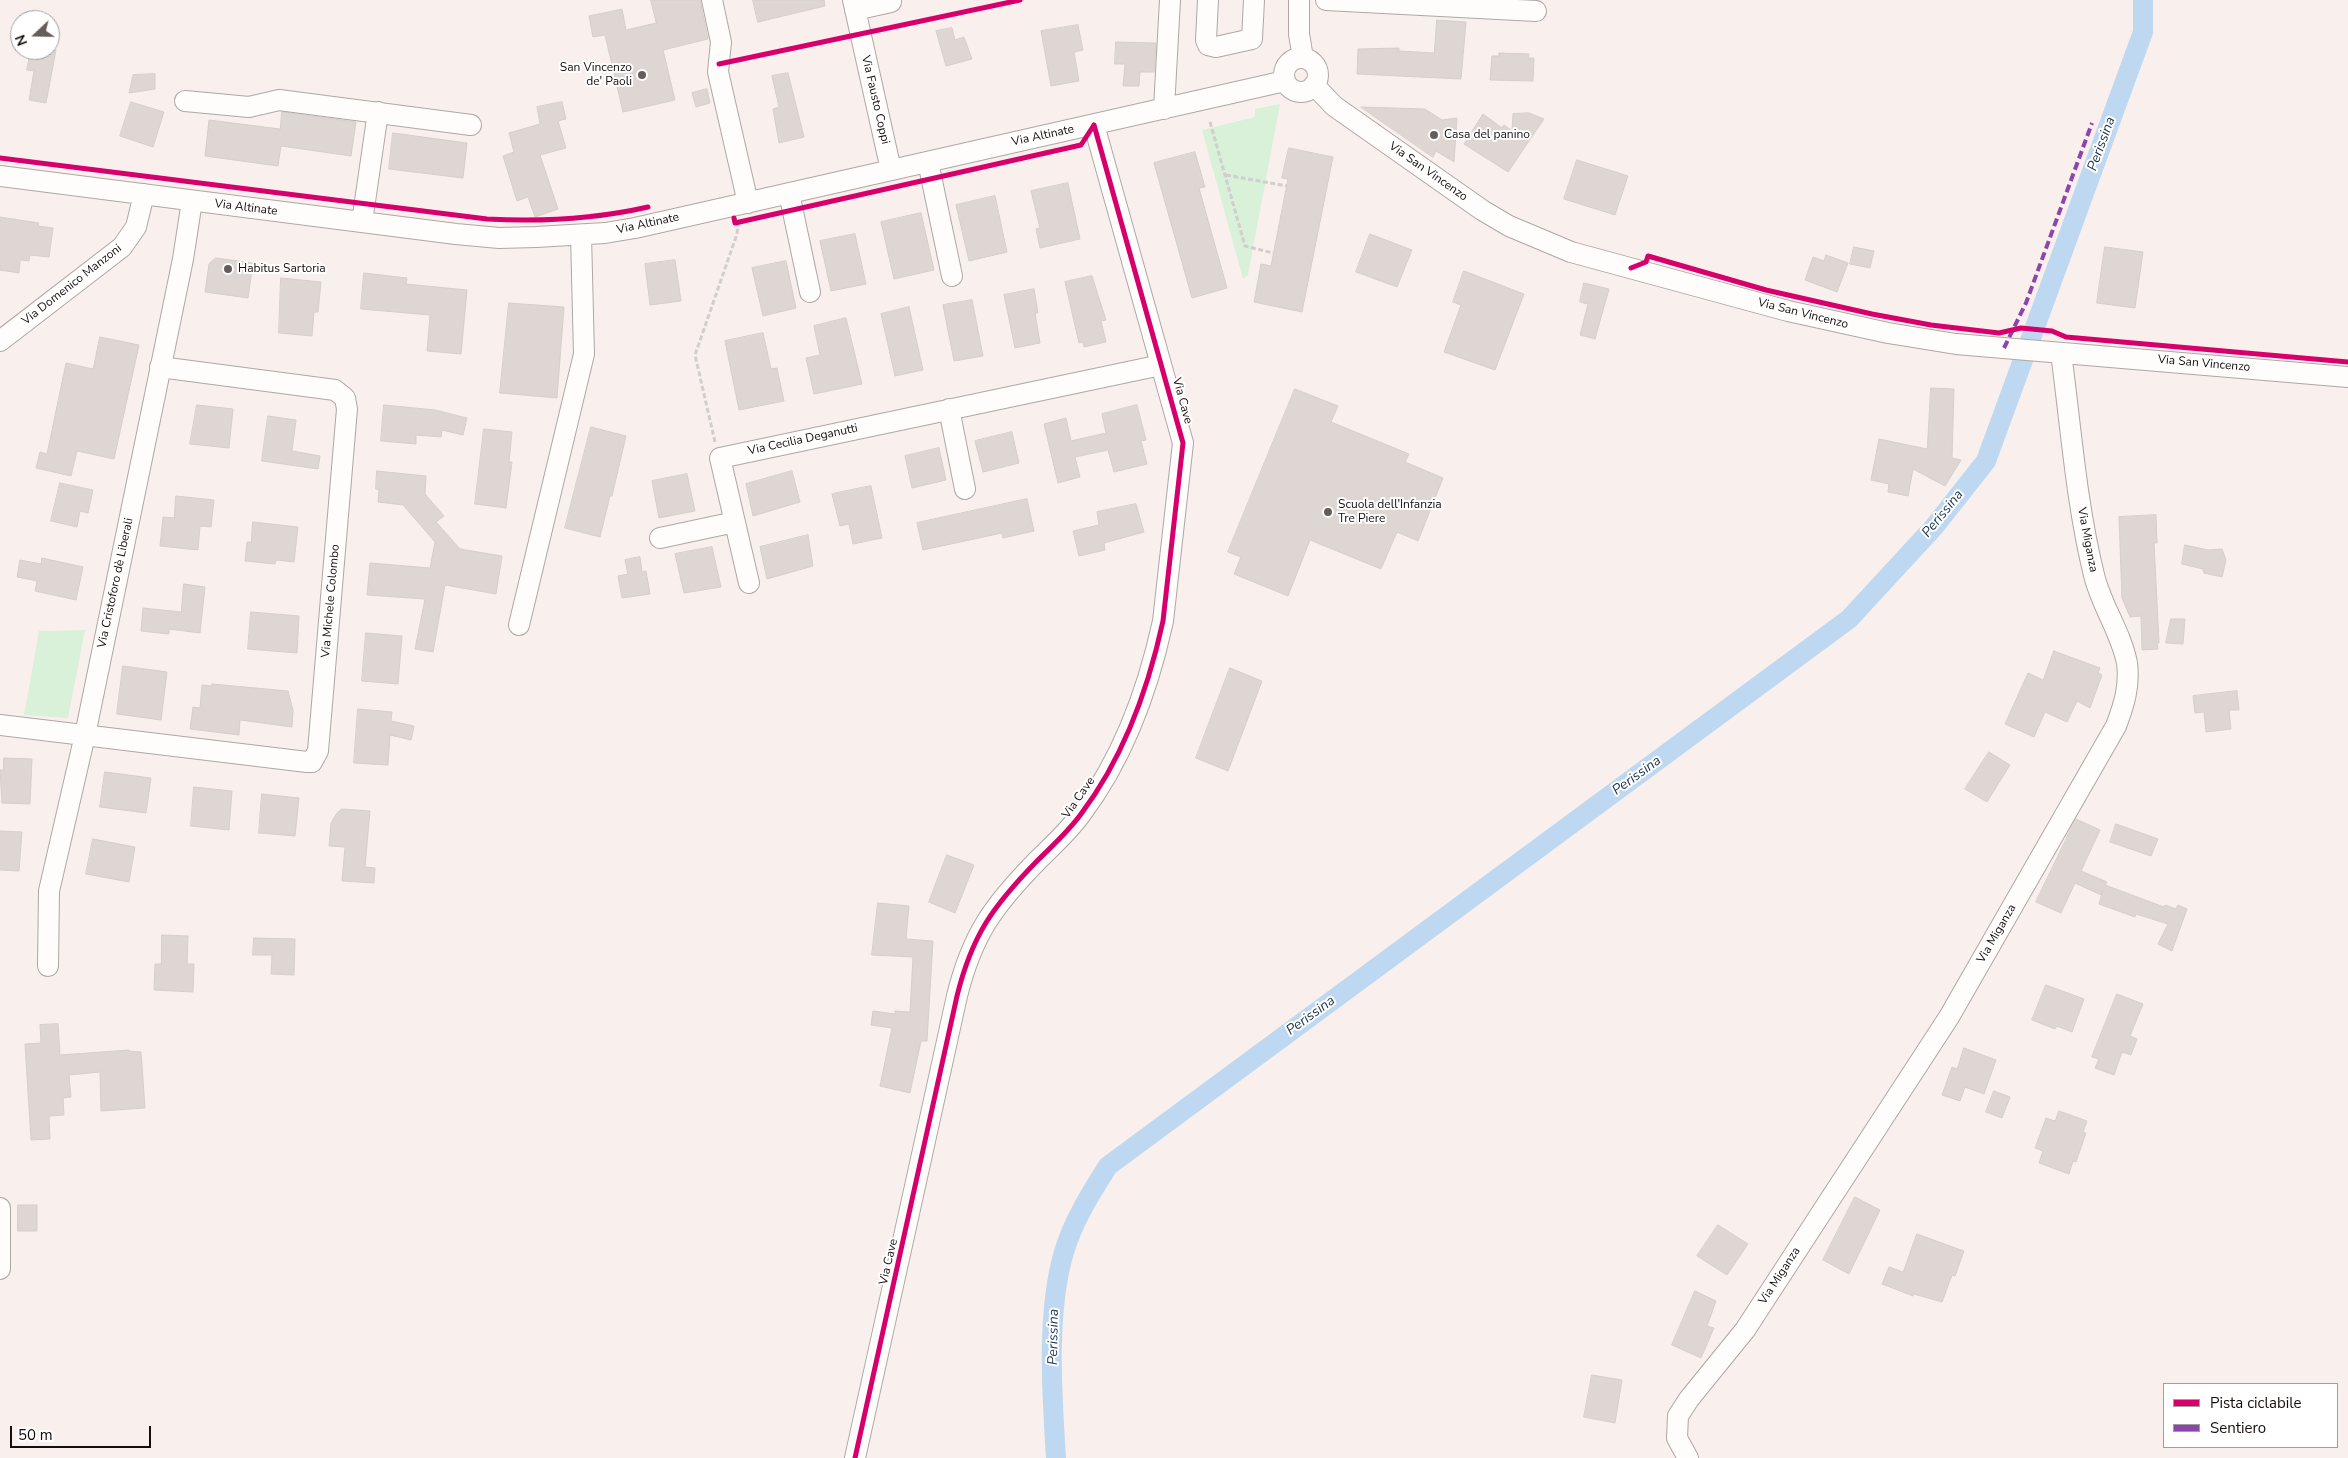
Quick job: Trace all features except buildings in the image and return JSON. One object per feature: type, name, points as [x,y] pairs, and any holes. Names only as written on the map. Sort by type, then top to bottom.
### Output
[{"type":"street","points":[[712,0],[721,42],[718,72],[747,211]]},
{"type":"street","points":[[854,5],[891,2],[890,0]]},
{"type":"street","points":[[1164,109],[1170,0]]},
{"type":"street","points":[[1208,0],[1206,40],[1208,45],[1216,47],[1252,39],[1254,0]]},
{"type":"street","points":[[1299,0],[1299,34],[1303,58]]},
{"type":"street","points":[[1326,0],[1441,3],[1536,11]]},
{"type":"street","name":"Via Fausto Coppi","points":[[854,5],[890,170]]},
{"type":"street","points":[[1303,58],[1315,66],[1317,76],[1314,85],[1304,91],[1298,91],[1288,86],[1285,81],[1284,69],[1292,60],[1303,58]]},
{"type":"street","name":"Via Altinate","points":[[0,176],[499,238],[581,235],[628,229],[706,212],[747,211],[789,193],[1285,81]]},
{"type":"street","name":"Via San Vincenzo","points":[[1314,85],[1334,106],[1482,210],[1508,226],[1571,252],[1840,323],[1924,339],[2015,350],[2348,377]]},
{"type":"street","points":[[185,101],[249,107],[279,100],[471,125]]},
{"type":"street","points":[[362,222],[378,112]]},
{"type":"street","name":"Via Cave","points":[[855,1458],[957,996],[972,946],[991,913],[1063,835],[1092,799],[1121,748],[1137,713],[1157,648],[1163,620],[1183,443],[1094,125]]},
{"type":"street","points":[[928,162],[952,276]]},
{"type":"street","points":[[789,193],[810,292]]},
{"type":"street","name":"Via Domenico Manzoni","points":[[0,341],[122,247],[136,227],[144,194]]},
{"type":"street","name":"Via Cristoforo dè Liberali","points":[[48,966],[49,891],[85,735],[192,201]]},
{"type":"street","points":[[520,625],[584,354],[581,235]]},
{"type":"street","name":"Via Miganza","points":[[1688,1458],[1681,1449],[1677,1438],[1678,1416],[1688,1398],[1745,1330],[1949,1017],[2116,726],[2125,703],[2128,684],[2127,664],[2123,646],[2095,579],[2086,544],[2053,352]]},
{"type":"street","name":"Via Cecilia Deganutti","points":[[720,458],[1161,365]]},
{"type":"street","name":"Via Michele Colombo","points":[[85,735],[307,762],[312,762],[318,751],[347,409],[345,398],[335,390],[160,367]]},
{"type":"street","points":[[950,409],[965,489]]},
{"type":"street","points":[[720,458],[749,583]]},
{"type":"street","points":[[660,538],[735,522]]},
{"type":"street","points":[[0,725],[85,735]]},
{"type":"street","points":[[0,1208],[0,1269]]},
{"type":"path","points":[[1210,122],[1245,246],[1273,253]]},
{"type":"path","points":[[1226,175],[1287,186]]},
{"type":"path","points":[[736,221],[747,211]]},
{"type":"path","points":[[706,212],[736,221]]},
{"type":"path","points":[[720,458],[711,430],[695,355],[737,234],[736,221]]},
{"type":"green space","points":[[1280,104],[1248,275],[1243,279],[1202,130],[1255,117],[1255,109]]},
{"type":"green space","points":[[85,630],[68,718],[24,715],[39,631]]},
{"type":"waterway","name":"Perissina","points":[[1056,1458],[1052,1354],[1058,1276],[1072,1229],[1108,1166],[1849,619],[1934,527],[1986,461],[2143,32],[2143,0]]},
{"type":"marked path","points":[[2004,348],[2026,303],[2092,123]]},
{"type":"cycle path","points":[[719,64],[1020,0]]},
{"type":"cycle path","points":[[734,218],[735,223],[1081,145],[1094,125]]},
{"type":"cycle path","points":[[855,1458],[963,975],[977,938],[996,907],[1076,821],[1110,770],[1142,697],[1163,621],[1183,443],[1094,125]]},
{"type":"cycle path","points":[[0,158],[487,219],[568,219],[648,207]]},
{"type":"cycle path","points":[[1631,268],[1646,262],[1648,256],[1766,290],[1931,325],[1999,333],[2021,328],[2052,331],[2066,337],[2348,362]]},
{"type":"place","name":"San Vincenzo de' Paoli","points":[[642,75]]},
{"type":"place","name":"Casa del panino","points":[[1434,135]]},
{"type":"place","name":"Habitus Sartoria","points":[[228,269]]},
{"type":"place","name":"Scuola dell'Infanzia Tre Piere","points":[[1328,512]]}]
